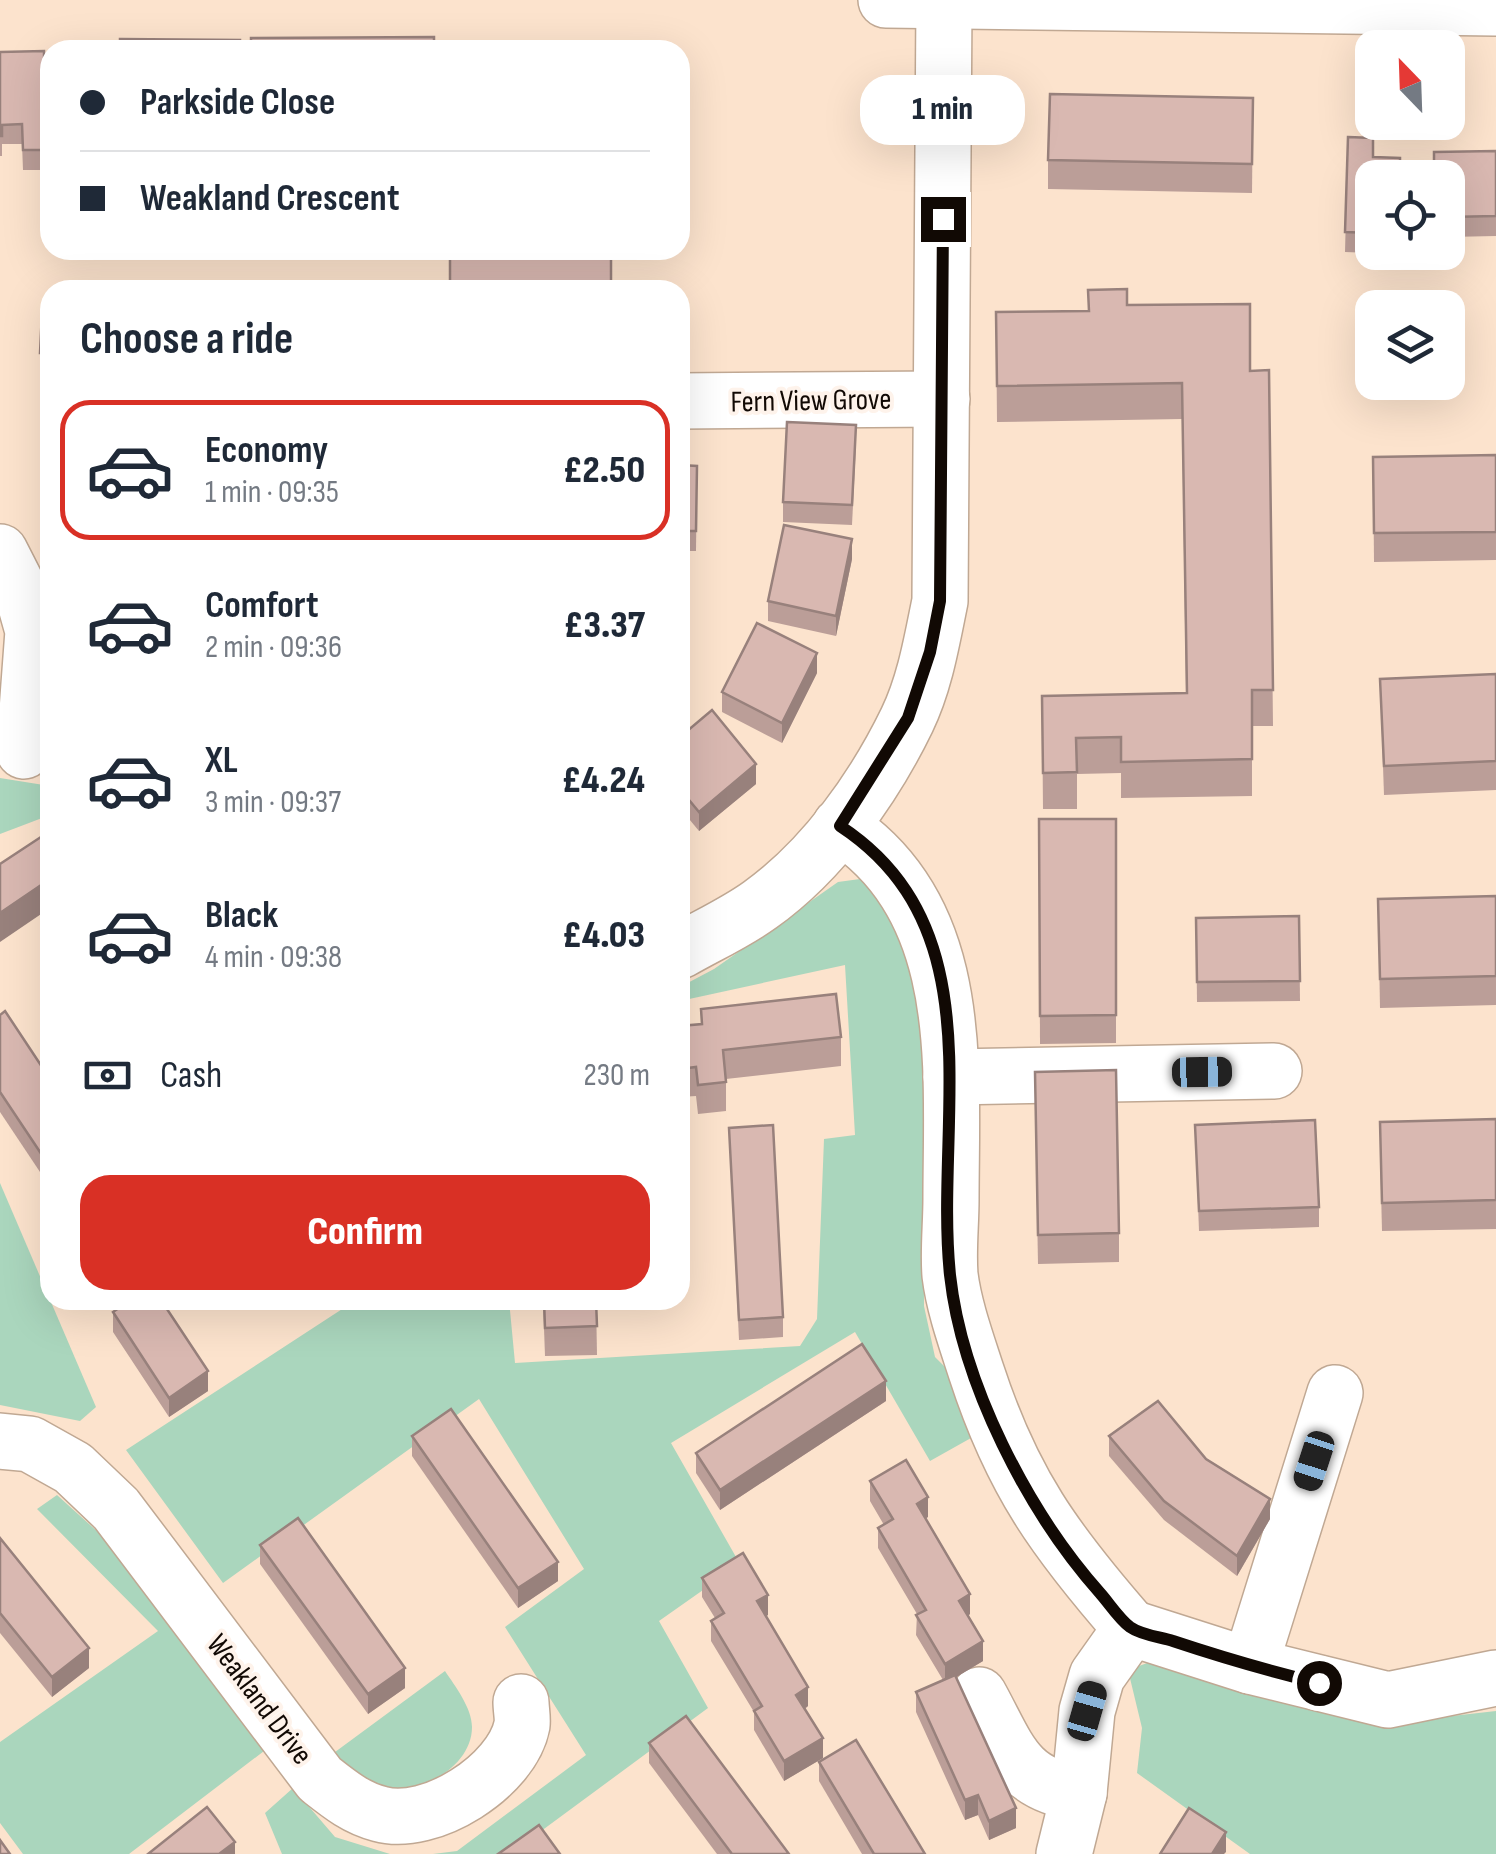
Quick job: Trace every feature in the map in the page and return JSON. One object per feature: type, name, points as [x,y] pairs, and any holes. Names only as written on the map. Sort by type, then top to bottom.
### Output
[{"type":"street","points":[[886,0],[1496,8]]},
{"type":"street","points":[[690,946],[760,906],[806,866],[840,826],[908,718],[930,652],[940,601],[944,1]]},
{"type":"street","name":"Fern View Grove","points":[[690,401],[942,399]]},
{"type":"street","points":[[0,552],[24,599],[33,631],[25,753]]},
{"type":"street","points":[[840,826],[868,844],[900,878],[922,915],[939,966],[951,1076],[950,1275],[992,1420],[1022,1486],[1079,1570],[1131,1628],[1250,1666],[1388,1700],[1496,1678]]},
{"type":"street","points":[[951,1076],[1274,1071]]},
{"type":"street","points":[[1250,1666],[1335,1393]]},
{"type":"street","name":"Weakland Drive","points":[[0,1441],[30,1444],[72,1468],[116,1508],[320,1779],[349,1802],[384,1816],[425,1816],[464,1796],[507,1758],[522,1725],[521,1702]]},
{"type":"street","points":[[1064,1854],[1079,1793],[1087,1711],[1097,1676],[1131,1628]]},
{"type":"street","points":[[980,1695],[1022,1772],[1057,1790],[1079,1793]]},
{"type":"green space","points":[[0,778],[40,784],[40,819],[0,834]]},
{"type":"green space","points":[[860,879],[880,897],[903,940],[923,1010],[924,1306],[935,1357],[948,1370],[971,1438],[930,1461],[855,1332],[671,1443],[740,1564],[659,1621],[708,1708],[510,1854],[433,1854],[457,1851],[586,1755],[505,1627],[584,1569],[479,1399],[223,1583],[126,1450],[341,1310],[510,1310],[515,1363],[800,1346],[817,1319],[824,1139],[855,1135],[845,965],[690,999],[690,982],[838,882]]},
{"type":"green space","points":[[0,1183],[40,1276],[40,1310],[54,1310],[96,1407],[80,1421],[0,1405]]},
{"type":"green space","points":[[57,1495],[120,1552],[264,1751],[129,1854],[23,1854],[0,1823],[0,1742],[158,1631],[37,1509]]},
{"type":"green space","points":[[1161,1658],[1390,1723],[1496,1711],[1496,1854],[1250,1854],[1137,1773],[1142,1728],[1128,1670]]},
{"type":"green space","points":[[445,1671],[466,1705],[472,1727],[462,1756],[438,1778],[406,1789],[376,1787],[331,1755]]},
{"type":"green space","points":[[293,1788],[335,1837],[390,1854],[282,1854],[265,1813]]},
{"type":"building","points":[[434,37],[434,40],[251,40]]},
{"type":"building","points":[[40,51],[40,150],[23,150],[22,124],[2,125],[0,136],[0,52]]},
{"type":"building","points":[[1050,94],[1253,98],[1252,164],[1048,160]]},
{"type":"building","points":[[1348,137],[1373,140],[1373,157],[1400,160],[1355,160],[1355,232],[1345,232]]},
{"type":"building","points":[[1496,151],[1496,216],[1465,217],[1465,160],[1434,160],[1434,152]]},
{"type":"building","points":[[450,260],[611,260],[611,280],[450,280]]},
{"type":"building","points":[[1127,289],[1127,305],[1250,304],[1250,371],[1269,370],[1273,690],[1252,690],[1252,759],[1121,762],[1121,737],[1076,738],[1077,772],[1043,773],[1042,696],[1187,693],[1182,383],[997,386],[996,312],[1089,311],[1088,290]]},
{"type":"building","points":[[787,422],[856,425],[852,505],[783,502]]},
{"type":"building","points":[[1496,455],[1496,532],[1374,533],[1373,457]]},
{"type":"building","points":[[690,466],[697,466],[696,531],[690,531]]},
{"type":"building","points":[[784,525],[852,539],[836,616],[768,601]]},
{"type":"building","points":[[757,623],[817,653],[782,723],[722,692]]},
{"type":"building","points":[[1496,674],[1496,761],[1384,766],[1380,679]]},
{"type":"building","points":[[712,710],[756,764],[699,812],[690,801],[690,729]]},
{"type":"building","points":[[1039,819],[1116,819],[1116,1015],[1040,1016]]},
{"type":"building","points":[[40,838],[40,886],[0,913],[0,864]]},
{"type":"building","points":[[1496,896],[1496,976],[1380,979],[1378,899]]},
{"type":"building","points":[[1299,916],[1300,981],[1197,982],[1196,918]]},
{"type":"building","points":[[836,994],[841,1037],[723,1050],[726,1082],[698,1085],[696,1067],[690,1068],[690,1025],[702,1024],[701,1009]]},
{"type":"building","points":[[5,1011],[40,1064],[40,1152],[0,1092],[0,1015]]},
{"type":"building","points":[[1116,1070],[1119,1233],[1038,1235],[1035,1072]]},
{"type":"building","points":[[1496,1119],[1496,1200],[1382,1203],[1380,1122]]},
{"type":"building","points":[[1315,1120],[1319,1207],[1199,1211],[1195,1125]]},
{"type":"building","points":[[773,1125],[783,1317],[739,1320],[729,1128]]},
{"type":"building","points":[[168,1310],[208,1371],[169,1398],[113,1312]]},
{"type":"building","points":[[544,1310],[596,1310],[597,1326],[545,1328]]},
{"type":"building","points":[[862,1344],[886,1381],[720,1490],[696,1453]]},
{"type":"building","points":[[1158,1401],[1206,1459],[1270,1499],[1237,1556],[1164,1501],[1109,1436]]},
{"type":"building","points":[[451,1409],[558,1562],[518,1588],[412,1436]]},
{"type":"building","points":[[906,1460],[928,1497],[917,1504],[970,1594],[959,1601],[983,1641],[945,1664],[916,1615],[926,1610],[878,1528],[893,1519],[870,1481]]},
{"type":"building","points":[[298,1518],[405,1668],[368,1694],[260,1545]]},
{"type":"building","points":[[0,1538],[89,1648],[52,1677],[0,1613]]},
{"type":"building","points":[[743,1553],[768,1595],[757,1601],[808,1687],[796,1695],[823,1738],[784,1761],[754,1711],[762,1706],[711,1621],[724,1613],[702,1578]]},
{"type":"building","points":[[955,1675],[1016,1808],[989,1821],[978,1795],[965,1800],[916,1692]]},
{"type":"building","points":[[686,1716],[789,1854],[732,1854],[649,1743]]},
{"type":"building","points":[[856,1740],[925,1854],[874,1854],[819,1762]]},
{"type":"building","points":[[207,1807],[235,1842],[219,1854],[148,1854]]},
{"type":"building","points":[[1189,1808],[1226,1832],[1212,1854],[1160,1854]]},
{"type":"building","points":[[539,1825],[560,1854],[498,1854]]},
{"type":"building","points":[[0,1840],[10,1854],[0,1854]]},
{"type":"route","points":[[943,219],[940,601],[930,652],[908,718],[840,826],[868,844],[900,878],[922,915],[939,966],[951,1065],[950,1275],[964,1335],[992,1420],[1022,1486],[1079,1570],[1131,1628],[1250,1666],[1319,1683]]}]
